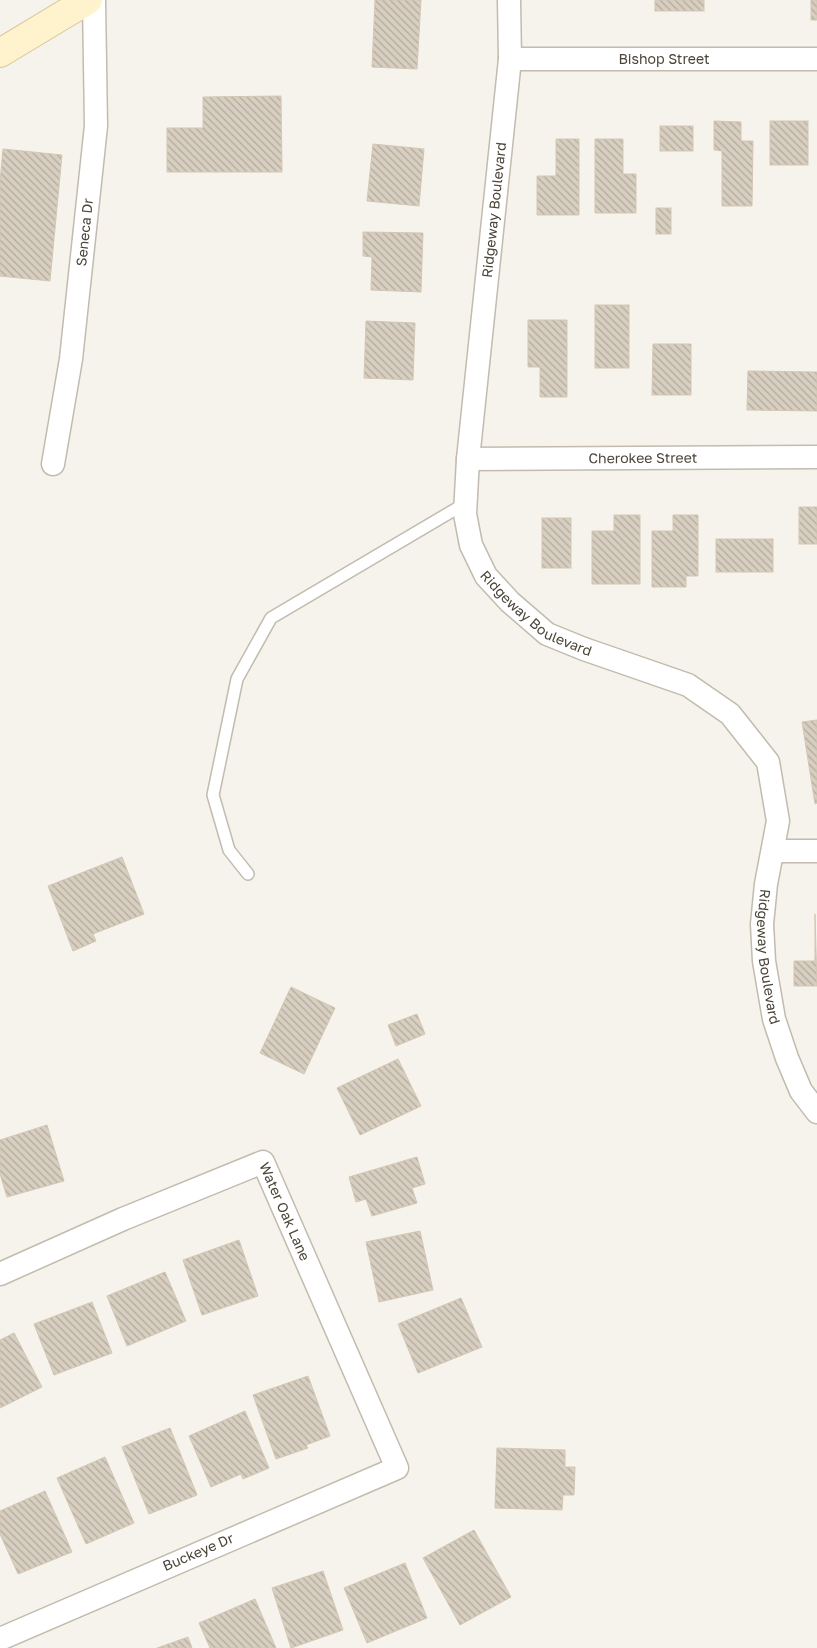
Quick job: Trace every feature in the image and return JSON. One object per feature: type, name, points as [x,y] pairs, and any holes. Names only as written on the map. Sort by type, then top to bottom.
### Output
[{"type":"main road","points":[[0,53],[88,0]]},
{"type":"street","name":"Seneca Dr","points":[[53,464],[71,359],[96,126],[94,0]]},
{"type":"street","name":"Ridgeway Boulevard","points":[[509,0],[510,58],[468,459],[466,503],[471,545],[486,576],[510,602],[547,634],[688,686],[730,714],[768,762],[778,821],[774,851],[766,884],[762,924],[771,1000],[774,1019],[787,1058],[801,1091],[817,1112]]},
{"type":"street","name":"Bishop Street","points":[[510,58],[817,59]]},
{"type":"street","name":"Cherokee Street","points":[[468,459],[817,457]]},
{"type":"street","points":[[774,851],[817,851]]},
{"type":"street","name":"Water Oak Lane","points":[[0,1274],[123,1219],[263,1162],[397,1468]]},
{"type":"street","name":"Buckeye Dr","points":[[0,1639],[397,1468]]},
{"type":"lane","points":[[248,874],[229,850],[213,795],[237,679],[271,618],[466,503]]},
{"type":"building","points":[[375,0],[421,0],[417,69],[372,67]]},
{"type":"building","points":[[655,0],[704,0],[704,11],[655,11]]},
{"type":"building","points":[[811,0],[817,0],[817,20],[811,20]]},
{"type":"building","points":[[281,96],[282,172],[167,172],[167,128],[203,128],[203,97]]},
{"type":"building","points":[[714,121],[741,122],[741,141],[753,141],[752,206],[722,206],[722,151],[714,150]]},
{"type":"building","points":[[770,121],[808,121],[808,165],[770,165]]},
{"type":"building","points":[[660,126],[693,126],[693,151],[660,151]]},
{"type":"building","points":[[556,139],[579,139],[579,215],[537,215],[537,176],[556,176]]},
{"type":"building","points":[[595,139],[623,139],[623,174],[636,174],[636,213],[595,213]]},
{"type":"building","points":[[373,144],[424,149],[419,206],[367,201]]},
{"type":"building","points":[[3,149],[62,155],[50,281],[0,276],[0,182]]},
{"type":"building","points":[[656,208],[671,208],[671,234],[656,234]]},
{"type":"building","points":[[363,232],[423,233],[421,292],[371,290],[372,257],[363,256]]},
{"type":"building","points":[[595,305],[629,305],[629,368],[595,368]]},
{"type":"building","points":[[528,320],[567,320],[567,397],[540,397],[540,367],[528,367]]},
{"type":"building","points":[[366,321],[415,323],[413,380],[364,378]]},
{"type":"building","points":[[653,344],[691,344],[691,395],[652,395]]},
{"type":"building","points":[[748,371],[817,372],[817,411],[747,410]]},
{"type":"building","points":[[799,507],[817,507],[817,544],[799,544]]},
{"type":"building","points":[[614,515],[640,515],[640,584],[592,584],[592,531],[614,531]]},
{"type":"building","points":[[673,515],[698,515],[698,576],[686,576],[686,587],[652,587],[652,531],[673,531]]},
{"type":"building","points":[[542,518],[571,518],[571,568],[542,568]]},
{"type":"building","points":[[716,539],[773,539],[773,572],[716,572]]},
{"type":"building","points":[[817,720],[817,803],[815,804],[802,722]]},
{"type":"building","points":[[122,857],[144,914],[93,934],[96,941],[73,951],[48,886]]},
{"type":"building","points":[[815,914],[817,986],[794,986],[794,961],[815,961]]},
{"type":"building","points":[[291,987],[335,1008],[304,1074],[260,1053]]},
{"type":"building","points":[[417,1014],[425,1034],[396,1046],[388,1025]]},
{"type":"building","points":[[398,1059],[421,1106],[360,1135],[337,1088]]},
{"type":"building","points":[[47,1125],[64,1181],[7,1197],[0,1174],[0,1140]]},
{"type":"building","points":[[417,1157],[425,1184],[412,1188],[417,1203],[372,1216],[366,1199],[356,1202],[349,1177]]},
{"type":"building","points":[[420,1231],[433,1290],[379,1302],[366,1242]]},
{"type":"building","points":[[239,1240],[258,1296],[202,1315],[183,1260]]},
{"type":"building","points":[[165,1272],[186,1321],[127,1346],[107,1296]]},
{"type":"building","points":[[461,1298],[482,1347],[418,1373],[398,1324]]},
{"type":"building","points":[[92,1302],[112,1353],[54,1375],[34,1324]]},
{"type":"building","points":[[14,1333],[42,1387],[0,1408],[0,1340]]},
{"type":"building","points":[[308,1376],[330,1436],[306,1445],[308,1448],[276,1459],[253,1395]]},
{"type":"building","points":[[245,1411],[269,1468],[243,1479],[241,1474],[211,1487],[189,1436]]},
{"type":"building","points":[[170,1428],[197,1495],[149,1514],[122,1447]]},
{"type":"building","points":[[497,1448],[565,1450],[565,1467],[575,1467],[574,1495],[563,1495],[562,1510],[495,1508]]},
{"type":"building","points":[[105,1457],[134,1523],[86,1544],[57,1478]]},
{"type":"building","points":[[45,1491],[72,1552],[18,1574],[0,1534],[0,1511]]},
{"type":"building","points":[[474,1530],[511,1597],[460,1625],[423,1558]]},
{"type":"building","points":[[405,1563],[427,1618],[367,1643],[344,1588]]},
{"type":"building","points":[[323,1571],[343,1630],[291,1648],[272,1588]]},
{"type":"building","points":[[255,1599],[276,1648],[210,1648],[199,1623]]},
{"type":"building","points":[[188,1637],[192,1648],[157,1648]]}]
